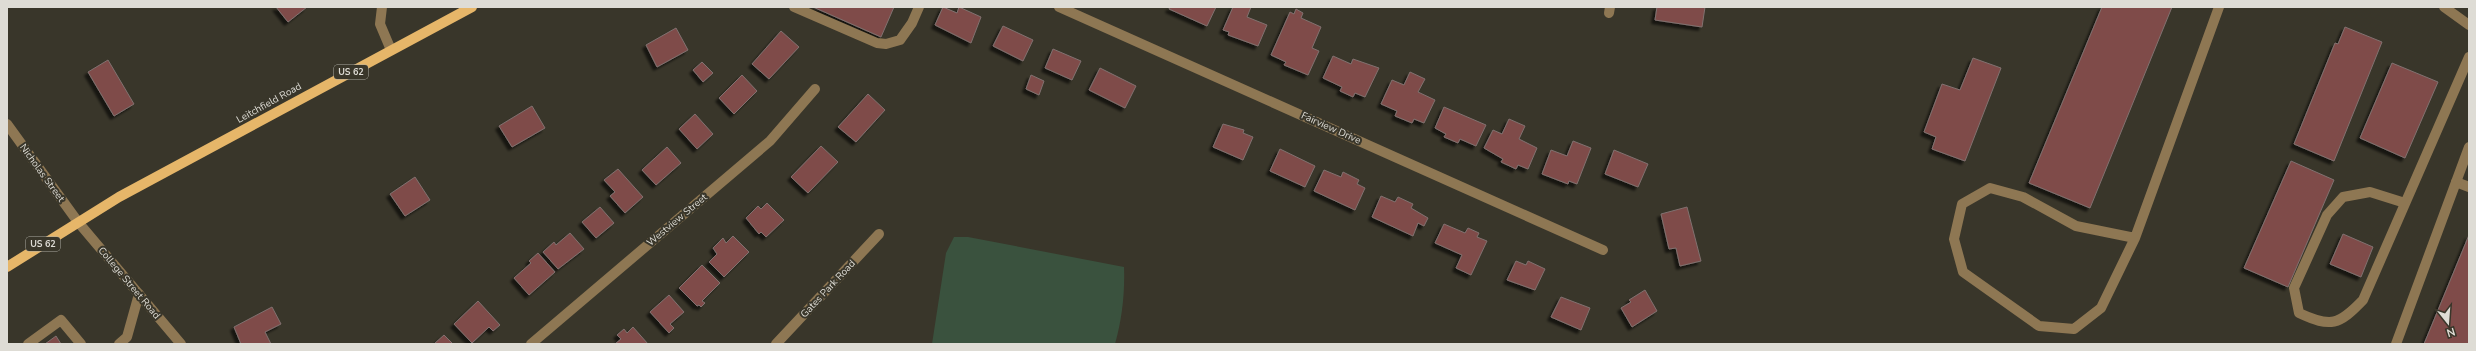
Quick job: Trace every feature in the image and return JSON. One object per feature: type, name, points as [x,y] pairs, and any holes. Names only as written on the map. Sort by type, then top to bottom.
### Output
[{"type":"main road","name":"Leitchfield Road","points":[[78,222],[119,197],[472,7]]},
{"type":"main road","name":"US 62","points":[[7,267],[78,222]]},
{"type":"street","points":[[382,7],[380,24],[390,50]]},
{"type":"street","points":[[794,7],[877,43],[886,44],[900,40],[912,23],[919,7]]},
{"type":"street","name":"Fairview Drive","points":[[1059,7],[1604,250]]},
{"type":"street","points":[[2135,238],[2076,226],[2022,197],[1990,188],[1962,204],[1954,239],[1963,272],[2039,326],[2074,329],[2101,308],[2135,238],[2219,7]]},
{"type":"street","points":[[2444,7],[2469,25]]},
{"type":"street","points":[[2405,203],[2370,192],[2343,197],[2327,215],[2294,288],[2299,313],[2321,323],[2346,318],[2363,300],[2469,57]]},
{"type":"street","name":"Westview Street","points":[[531,344],[770,141],[815,89]]},
{"type":"street","name":"Nicholas Street","points":[[7,124],[78,222]]},
{"type":"street","points":[[2396,344],[2469,147]]},
{"type":"street","points":[[2456,182],[2469,187]]},
{"type":"street","name":"College Street Road","points":[[78,222],[181,344]]},
{"type":"street","name":"Gates Park Road","points":[[776,344],[879,234]]},
{"type":"street","points":[[119,344],[127,337],[139,294]]},
{"type":"street","points":[[28,344],[61,320],[81,344]]},
{"type":"green space","points":[[954,237],[968,237],[1124,267],[1124,286],[1120,325],[1115,344],[932,344],[946,253]]},
{"type":"building","points":[[276,7],[307,7],[288,22]]},
{"type":"building","points":[[813,7],[894,7],[881,37]]},
{"type":"building","points":[[943,7],[957,13],[959,7],[981,17],[971,43],[935,25]]},
{"type":"building","points":[[1170,7],[1216,7],[1207,26],[1169,9]]},
{"type":"building","points":[[1233,7],[1251,7],[1247,17],[1267,25],[1258,46],[1228,35],[1229,32],[1223,30]]},
{"type":"building","points":[[1657,7],[1705,7],[1702,27],[1655,20]]},
{"type":"building","points":[[2102,7],[2172,7],[2090,208],[2029,183]]},
{"type":"building","points":[[1296,9],[1303,13],[1301,18],[1321,27],[1312,48],[1319,51],[1308,75],[1284,65],[1286,62],[1271,55],[1290,12],[1294,14]]},
{"type":"building","points":[[1003,26],[1033,40],[1023,61],[993,46]]},
{"type":"building","points":[[2345,27],[2382,42],[2334,161],[2294,144],[2335,43],[2338,44]]},
{"type":"building","points":[[676,28],[688,50],[657,67],[646,45]]},
{"type":"building","points":[[781,31],[799,47],[769,79],[752,64]]},
{"type":"building","points":[[1053,49],[1081,61],[1072,80],[1045,68]]},
{"type":"building","points":[[1333,56],[1351,64],[1353,59],[1379,68],[1365,97],[1355,93],[1353,97],[1340,91],[1342,87],[1323,78]]},
{"type":"building","points":[[1973,58],[2001,68],[1965,161],[1932,149],[1936,137],[1924,132],[1942,84],[1960,90]]},
{"type":"building","points":[[108,60],[134,104],[114,116],[88,72]]},
{"type":"building","points":[[702,62],[713,73],[703,82],[693,70]]},
{"type":"building","points":[[2392,63],[2438,82],[2405,158],[2360,138]]},
{"type":"building","points":[[1100,68],[1136,86],[1125,108],[1089,90]]},
{"type":"building","points":[[1410,72],[1425,79],[1418,92],[1435,100],[1424,123],[1414,119],[1412,123],[1395,116],[1397,111],[1381,104],[1392,80],[1404,85]]},
{"type":"building","points":[[742,75],[757,91],[734,114],[719,98]]},
{"type":"building","points":[[1031,75],[1044,81],[1039,95],[1026,89]]},
{"type":"building","points":[[868,94],[885,110],[856,142],[838,127]]},
{"type":"building","points":[[532,106],[545,128],[512,147],[499,126]]},
{"type":"building","points":[[1444,107],[1486,125],[1476,146],[1460,139],[1458,143],[1444,137],[1446,134],[1435,128]]},
{"type":"building","points":[[695,114],[713,134],[697,149],[679,129]]},
{"type":"building","points":[[1509,119],[1525,126],[1519,139],[1537,148],[1528,169],[1518,165],[1516,169],[1501,162],[1503,159],[1484,148],[1493,130],[1502,134]]},
{"type":"building","points":[[1223,124],[1244,130],[1243,133],[1253,137],[1243,160],[1213,147]]},
{"type":"building","points":[[1573,141],[1591,148],[1577,184],[1569,181],[1568,184],[1542,174],[1551,150],[1567,156]]},
{"type":"building","points":[[821,146],[838,162],[808,193],[791,177]]},
{"type":"building","points":[[667,147],[681,163],[656,185],[642,170]]},
{"type":"building","points":[[1280,149],[1315,166],[1305,187],[1270,171]]},
{"type":"building","points":[[1614,150],[1648,164],[1638,187],[1605,174]]},
{"type":"building","points":[[2291,161],[2334,180],[2288,287],[2244,268]]},
{"type":"building","points":[[618,169],[643,197],[625,213],[610,196],[615,192],[604,180]]},
{"type":"building","points":[[1324,170],[1341,177],[1343,172],[1359,180],[1357,184],[1365,188],[1355,210],[1314,191]]},
{"type":"building","points":[[415,177],[430,200],[405,216],[390,194]]},
{"type":"building","points":[[1381,196],[1395,202],[1398,197],[1413,204],[1411,208],[1428,218],[1424,226],[1418,223],[1413,236],[1372,217]]},
{"type":"building","points":[[767,203],[784,220],[766,237],[761,232],[759,234],[746,218],[758,206],[761,209]]},
{"type":"building","points":[[600,207],[614,223],[596,238],[582,222]]},
{"type":"building","points":[[1687,207],[1701,261],[1680,266],[1676,248],[1669,249],[1661,214]]},
{"type":"building","points":[[1444,224],[1465,233],[1468,228],[1479,233],[1477,237],[1487,241],[1471,275],[1456,268],[1462,255],[1435,243]]},
{"type":"building","points":[[570,233],[584,249],[558,269],[543,252],[554,242],[556,245]]},
{"type":"building","points":[[2343,234],[2373,247],[2361,277],[2330,264]]},
{"type":"building","points":[[2469,235],[2469,344],[2424,344]]},
{"type":"building","points":[[733,236],[749,252],[724,277],[709,262],[717,254],[713,248],[723,238],[726,243]]},
{"type":"building","points":[[538,253],[555,272],[529,295],[514,278],[531,263],[529,261]]},
{"type":"building","points":[[1516,261],[1526,265],[1528,261],[1545,269],[1535,290],[1507,280]]},
{"type":"building","points":[[702,265],[720,283],[702,301],[705,303],[701,307],[699,305],[697,306],[679,288]]},
{"type":"building","points":[[1645,290],[1657,311],[1632,327],[1621,308],[1631,302],[1629,300]]},
{"type":"building","points":[[669,295],[684,312],[670,324],[674,328],[669,333],[650,312]]},
{"type":"building","points":[[1561,297],[1590,308],[1581,330],[1551,317]]},
{"type":"building","points":[[478,301],[500,325],[493,331],[489,327],[472,343],[454,324]]},
{"type":"building","points":[[272,307],[281,324],[265,332],[271,344],[241,344],[234,327]]},
{"type":"building","points":[[633,327],[648,344],[615,344],[621,339],[617,335],[624,329],[627,333]]},
{"type":"building","points":[[444,335],[453,344],[434,344]]},
{"type":"building","points":[[56,336],[61,344],[45,344]]}]
